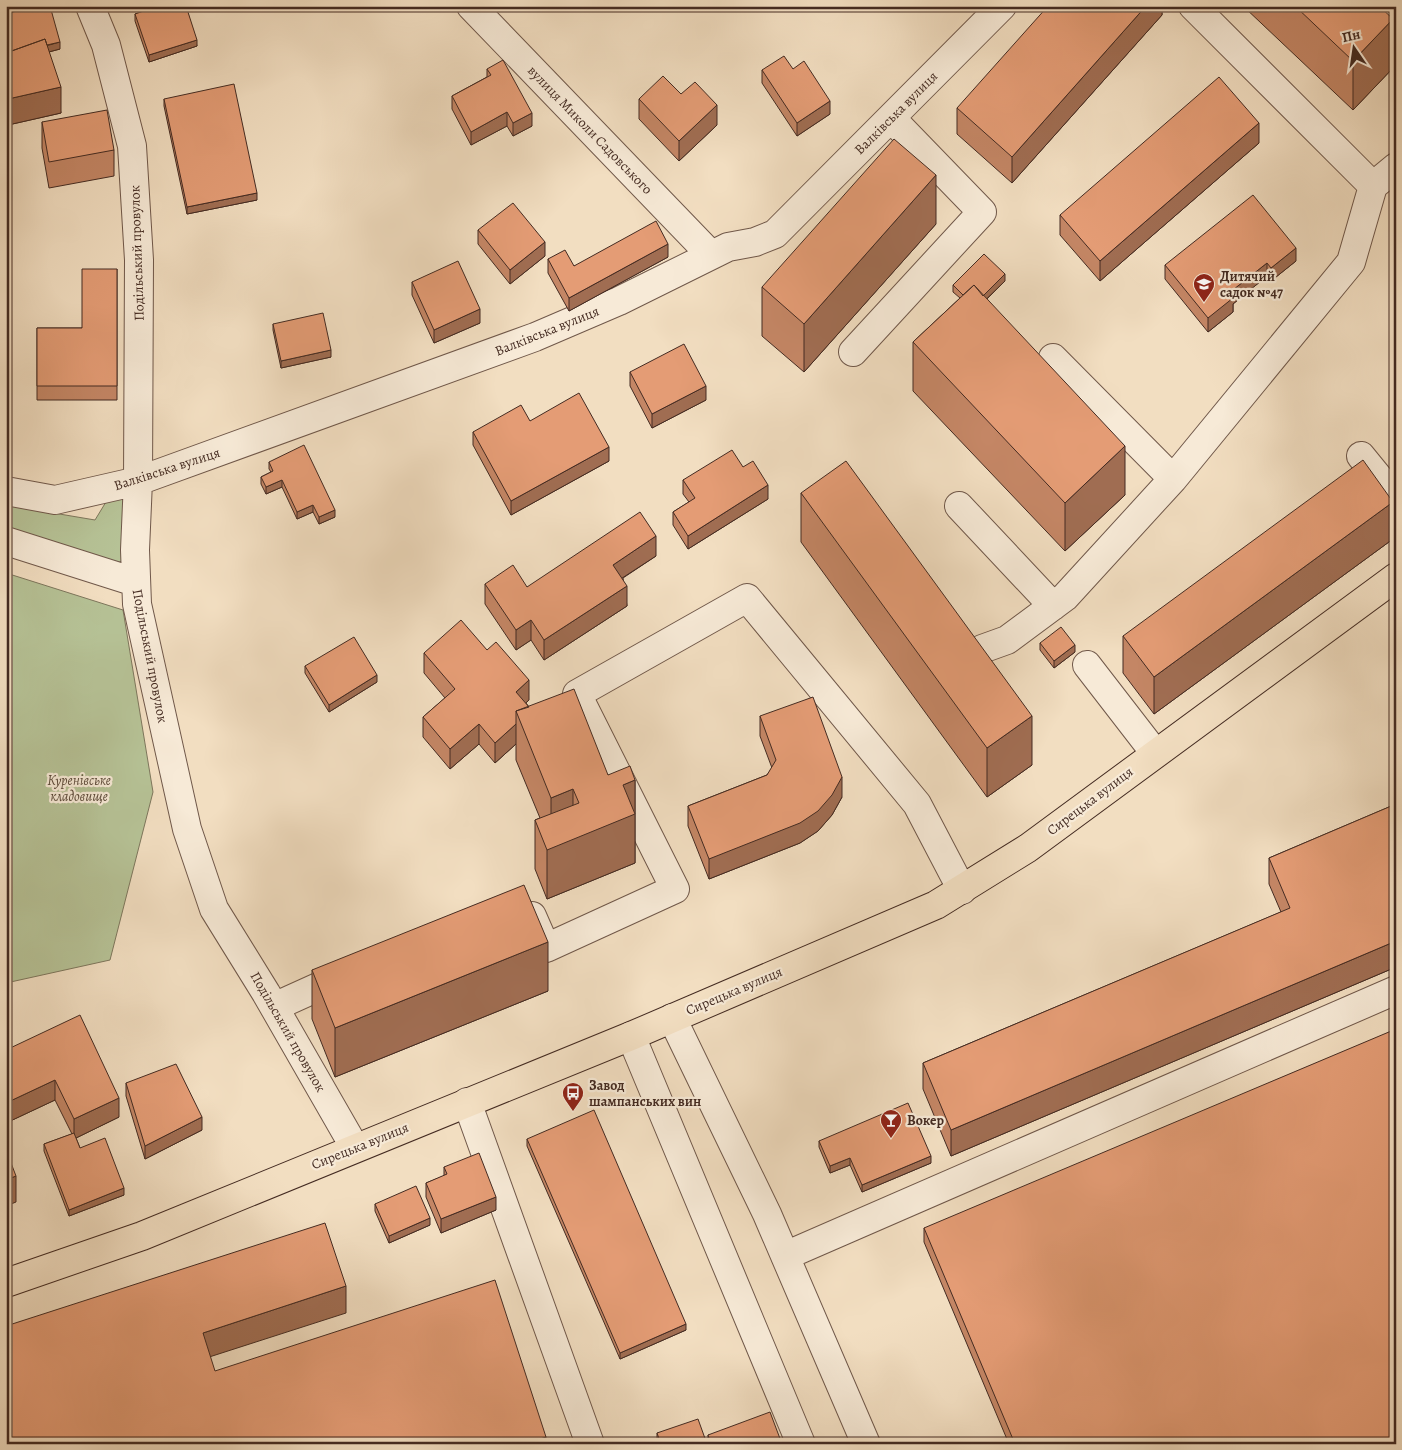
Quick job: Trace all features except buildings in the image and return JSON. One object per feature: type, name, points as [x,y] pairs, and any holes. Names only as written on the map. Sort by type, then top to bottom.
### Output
[{"type":"main road","name":"Сирецька вулиця","points":[[6,1283],[142,1236],[631,1036],[936,905],[1028,848],[1396,577]]},
{"type":"street","name":"Подільський провулок","points":[[90,6],[106,45],[132,146],[140,260],[135,582],[137,604],[187,829],[214,909],[274,1007],[355,1148]]},
{"type":"street","name":"вулиця Миколи Садовського","points":[[471,6],[710,254]]},
{"type":"street","name":"Валківська вулиця","points":[[6,491],[55,500],[138,481],[535,337],[619,301],[710,254],[728,247],[755,242],[775,234],[1002,6]]},
{"type":"street","points":[[1193,6],[1373,186]]},
{"type":"street","points":[[853,352],[982,212],[892,118]]},
{"type":"street","points":[[982,649],[1008,640],[1065,596],[1173,478],[1351,262],[1373,186],[1396,168]]},
{"type":"street","points":[[1053,358],[1173,478]]},
{"type":"street","points":[[1361,456],[1396,499]]},
{"type":"street","points":[[959,506],[1052,606]]},
{"type":"street","points":[[6,541],[135,582]]},
{"type":"street","points":[[514,900],[523,896],[546,948],[675,889],[577,694],[747,598],[917,804],[962,890]]},
{"type":"street","points":[[1087,665],[1155,754]]},
{"type":"street","points":[[274,1007],[372,963]]},
{"type":"street","points":[[785,1256],[1396,990]]},
{"type":"street","points":[[672,1018],[785,1256],[866,1444]]},
{"type":"street","points":[[631,1036],[801,1444]]},
{"type":"street","points":[[467,1102],[590,1444]]},
{"type":"green space","points":[[109,497],[123,497],[133,506],[127,558],[114,565],[6,531],[6,505],[95,520]]},
{"type":"green space","name":"Куренівське кладовище","points":[[6,573],[123,610],[153,792],[110,960],[6,983]]},
{"type":"place","name":"Дитячий садок №47","points":[[1204,303]]},
{"type":"place","name":"Завод шампанських вин","points":[[573,1112]]},
{"type":"place","name":"Вокер","points":[[891,1139]]}]
